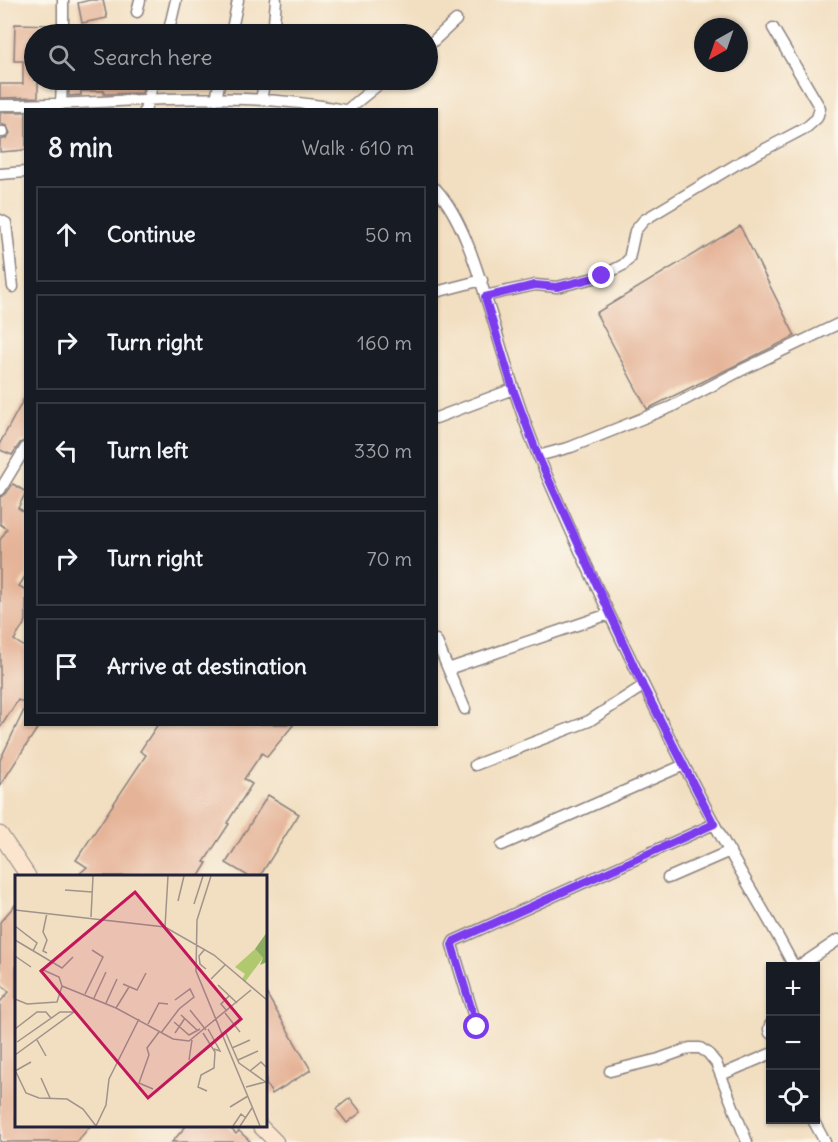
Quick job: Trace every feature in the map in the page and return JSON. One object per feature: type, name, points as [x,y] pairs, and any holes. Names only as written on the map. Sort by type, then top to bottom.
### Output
[{"type":"main road","points":[[0,834],[27,875]]},
{"type":"main road","points":[[262,1127],[276,1142]]},
{"type":"street","points":[[63,0],[63,24]]},
{"type":"street","points":[[137,12],[140,0]]},
{"type":"street","points":[[170,24],[176,0]]},
{"type":"street","points":[[233,24],[238,0]]},
{"type":"street","points":[[274,24],[276,0]]},
{"type":"street","points":[[438,37],[456,20]]},
{"type":"street","points":[[485,297],[535,285],[557,287],[577,284],[602,276],[623,265],[629,258],[635,231],[644,220],[737,164],[807,127],[816,118],[820,108],[773,28]]},
{"type":"street","points":[[62,90],[62,105]]},
{"type":"street","points":[[146,105],[151,90]]},
{"type":"street","points":[[216,99],[218,90]]},
{"type":"street","points":[[261,99],[263,90]]},
{"type":"street","points":[[349,108],[371,90]]},
{"type":"street","points":[[232,98],[232,108]]},
{"type":"street","points":[[0,105],[36,107],[146,105],[232,98],[309,102],[337,108]]},
{"type":"street","points":[[0,174],[24,172]]},
{"type":"street","points":[[438,191],[447,202],[482,280],[513,389],[538,456],[609,614],[714,824],[791,962]]},
{"type":"street","points":[[0,220],[6,222],[13,286]]},
{"type":"street","points":[[438,291],[482,280]]},
{"type":"street","points":[[538,456],[571,447],[671,408],[740,371],[838,324]]},
{"type":"street","points":[[438,417],[513,389]]},
{"type":"street","points":[[0,490],[24,450]]},
{"type":"street","points":[[448,669],[609,614]]},
{"type":"street","points":[[438,645],[465,709]]},
{"type":"street","points":[[475,765],[589,721],[643,686]]},
{"type":"street","points":[[502,844],[684,765]]},
{"type":"street","points":[[477,1027],[452,945],[454,941],[714,824]]},
{"type":"street","points":[[668,878],[730,851]]},
{"type":"street","points":[[805,962],[838,940]]},
{"type":"street","points":[[610,1071],[659,1059],[690,1048],[700,1048],[708,1053],[716,1063],[747,1142]]},
{"type":"street","points":[[721,1075],[766,1056]]},
{"type":"street","points":[[816,1124],[825,1142]]},
{"type":"building","points":[[103,0],[107,18],[82,23],[78,3]]},
{"type":"building","points":[[15,24],[24,24],[24,90],[38,90],[38,97],[0,98],[0,84],[23,84],[23,61],[14,61]]},
{"type":"building","points":[[69,90],[143,90],[142,93],[104,94],[104,91],[81,91],[81,95],[69,96]]},
{"type":"building","points":[[0,112],[24,112],[24,150],[0,152],[0,140],[7,138],[10,133],[7,126],[0,124]]},
{"type":"building","points":[[740,226],[795,336],[647,409],[596,313]]},
{"type":"building","points":[[24,399],[24,441],[12,455],[0,450],[0,443]]},
{"type":"building","points":[[13,484],[24,491],[18,508],[24,512],[24,578],[19,586],[24,589],[24,624],[14,640],[24,647],[24,703],[18,700],[0,728],[0,540],[7,529],[0,524],[0,497],[6,494]]},
{"type":"building","points":[[24,710],[24,726],[39,726],[0,786],[0,760]]},
{"type":"building","points":[[157,726],[292,726],[267,757],[262,753],[244,779],[252,784],[204,862],[207,863],[200,875],[78,875],[87,867],[76,860],[146,755],[140,751]]},
{"type":"building","points":[[268,795],[299,814],[261,875],[246,875],[226,863]]},
{"type":"building","points":[[15,905],[15,1127],[89,1127],[77,1142],[0,1142],[0,1002],[9,992],[0,983],[0,922]]},
{"type":"building","points":[[267,995],[311,1070],[272,1094],[267,1086]]},
{"type":"building","points":[[350,1098],[361,1112],[347,1123],[336,1109]]},
{"type":"building","points":[[185,1127],[229,1127],[236,1134],[239,1131],[251,1142],[172,1142]]},
{"type":"route","points":[[477,1027],[452,945],[454,941],[714,824],[643,686],[538,456],[513,389],[485,297],[535,285],[557,287],[577,284],[602,276]]}]
